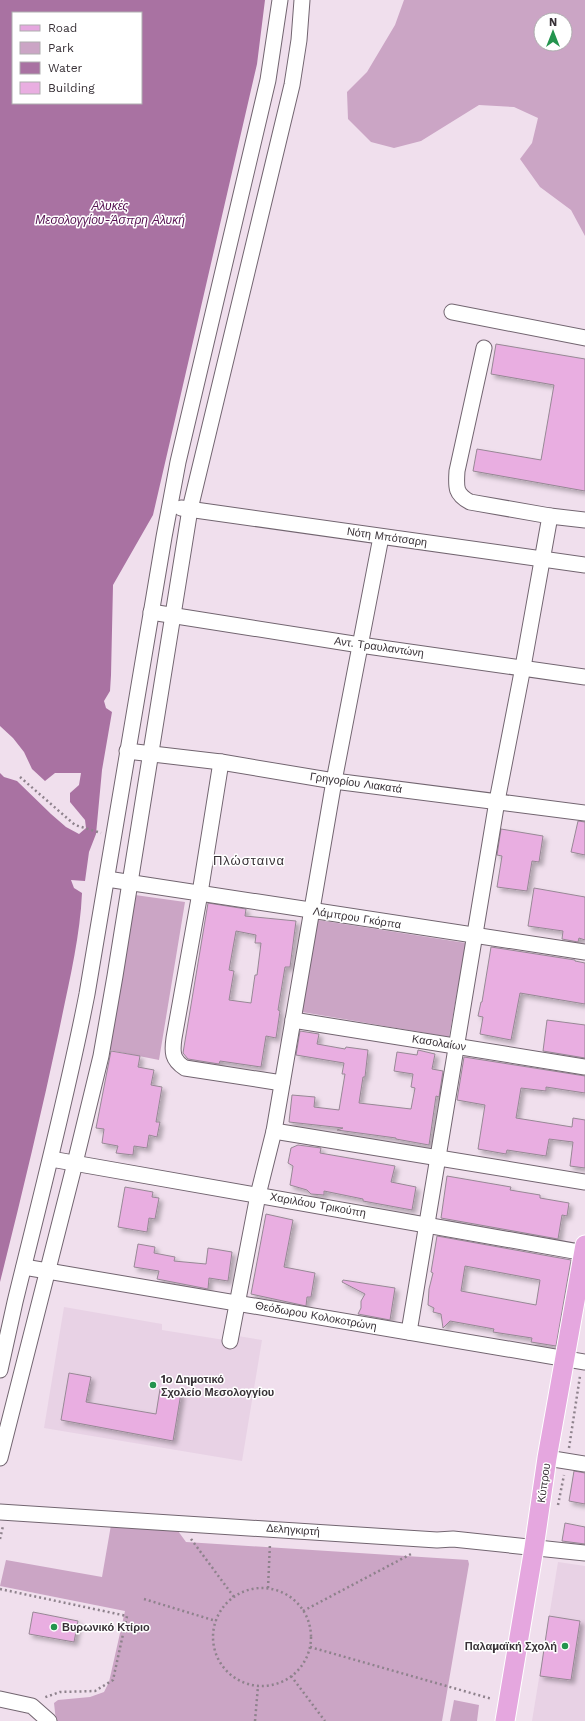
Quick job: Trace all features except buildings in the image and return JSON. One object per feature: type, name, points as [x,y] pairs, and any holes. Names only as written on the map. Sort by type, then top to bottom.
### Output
[{"type":"main road","name":"Κύπρου","points":[[506,1712],[534,1548],[547,1458],[585,1250]]},
{"type":"street","points":[[0,1370],[75,1053],[178,462],[268,80],[280,0]]},
{"type":"street","points":[[0,1458],[101,1056],[190,509],[292,85],[299,40],[302,0]]},
{"type":"street","points":[[452,312],[585,338]]},
{"type":"street","points":[[484,348],[457,471],[457,491],[461,497],[470,502],[550,516],[585,520]]},
{"type":"street","name":"Νότη Μπότσαρη","points":[[171,506],[585,565]]},
{"type":"street","points":[[409,1332],[437,1158],[476,936],[497,801],[550,516]]},
{"type":"street","points":[[230,1341],[258,1195],[274,1131],[334,781],[381,537]]},
{"type":"street","name":"Αντ. Τραυλαντώνη","points":[[151,612],[360,645],[585,677]]},
{"type":"street","name":"Γρηγορίου Λιακατά","points":[[127,751],[221,762],[334,781],[585,813]]},
{"type":"street","points":[[221,762],[200,893],[174,1038],[173,1056],[178,1064],[185,1068],[282,1083]]},
{"type":"street","name":"Λάμπρου Γκόρπα","points":[[106,878],[585,952]]},
{"type":"street","name":"Κασολαίων","points":[[293,1020],[585,1067]]},
{"type":"street","points":[[274,1131],[585,1182]]},
{"type":"street","name":"Χαριλάου Τρικούπη","points":[[51,1158],[426,1225],[585,1250]]},
{"type":"street","name":"Θεόδωρου Κολοκοτρώνη","points":[[24,1267],[585,1362]]},
{"type":"street","points":[[547,1458],[585,1464]]},
{"type":"street","name":"Δεληγκιρτή","points":[[0,1512],[437,1540],[453,1539],[585,1553]]},
{"type":"street","points":[[0,1699],[28,1704],[38,1710],[49,1721]]},
{"type":"path","points":[[20,777],[75,825],[99,832]]},
{"type":"path","points":[[179,1523],[234,1597]]},
{"type":"path","points":[[268,1588],[271,1529]]},
{"type":"path","points":[[303,1611],[437,1540]]},
{"type":"path","points":[[256,1588],[268,1588],[282,1592],[294,1600],[303,1611],[310,1628],[310,1647],[306,1660],[291,1676],[270,1686],[258,1686],[245,1684],[232,1676],[222,1666],[215,1653],[212,1639],[216,1621],[225,1604],[234,1597],[244,1591],[256,1588]]},
{"type":"path","points":[[0,1589],[127,1616],[114,1680],[95,1691],[60,1692],[28,1704]]},
{"type":"path","points":[[144,1598],[216,1621]]},
{"type":"path","points":[[310,1647],[506,1712]]},
{"type":"path","points":[[291,1676],[325,1721]]},
{"type":"path","points":[[255,1721],[258,1686]]},
{"type":"shaded area","name":"1ο Δημοτικό Σχολείο Μεσολογγίου","points":[[64,1307],[162,1324],[162,1330],[237,1342],[238,1336],[262,1340],[242,1461],[44,1428]]},
{"type":"shaded area","name":"Παλαμαϊκή Σχολή","points":[[558,1562],[585,1566],[585,1721],[532,1721]]},
{"type":"green space","points":[[404,0],[585,0],[585,236],[571,210],[540,187],[520,159],[532,143],[538,118],[514,107],[479,105],[421,141],[394,148],[371,142],[348,119],[347,92],[367,72],[395,25]]},
{"type":"green space","points":[[135,895],[185,902],[159,1060],[109,1050]]},
{"type":"green space","points":[[318,920],[466,943],[449,1037],[302,1012]]},
{"type":"green space","points":[[111,1525],[178,1531],[186,1542],[468,1560],[469,1564],[442,1721],[56,1721],[54,1703],[58,1700],[90,1697],[104,1692],[109,1682],[125,1611],[0,1586],[6,1560],[102,1577]]},
{"type":"green space","points":[[454,1700],[479,1705],[477,1721],[450,1721]]},
{"type":"water","name":"Αλυκές Μεσολογγίου-Άσπρη Αλυκή","points":[[0,0],[265,0],[257,64],[153,515],[113,585],[110,691],[104,701],[106,708],[112,712],[102,770],[96,834],[89,852],[85,881],[71,880],[74,888],[82,893],[79,928],[70,980],[45,1094],[0,1282],[0,773],[4,777],[17,781],[66,827],[79,834],[86,828],[85,820],[70,802],[70,793],[79,785],[81,773],[55,773],[45,781],[32,769],[24,752],[13,738],[0,726]]},
{"type":"place","name":"1ο Δημοτικό Σχολείο Μεσολογγίου","points":[[153,1385]]},
{"type":"place","name":"Βυρωνικό Κτίριο","points":[[54,1627]]},
{"type":"place","name":"Παλαμαϊκή Σχολή","points":[[565,1646]]},
{"type":"district","name":"Πλώσταινα","points":[[249,860]]}]
